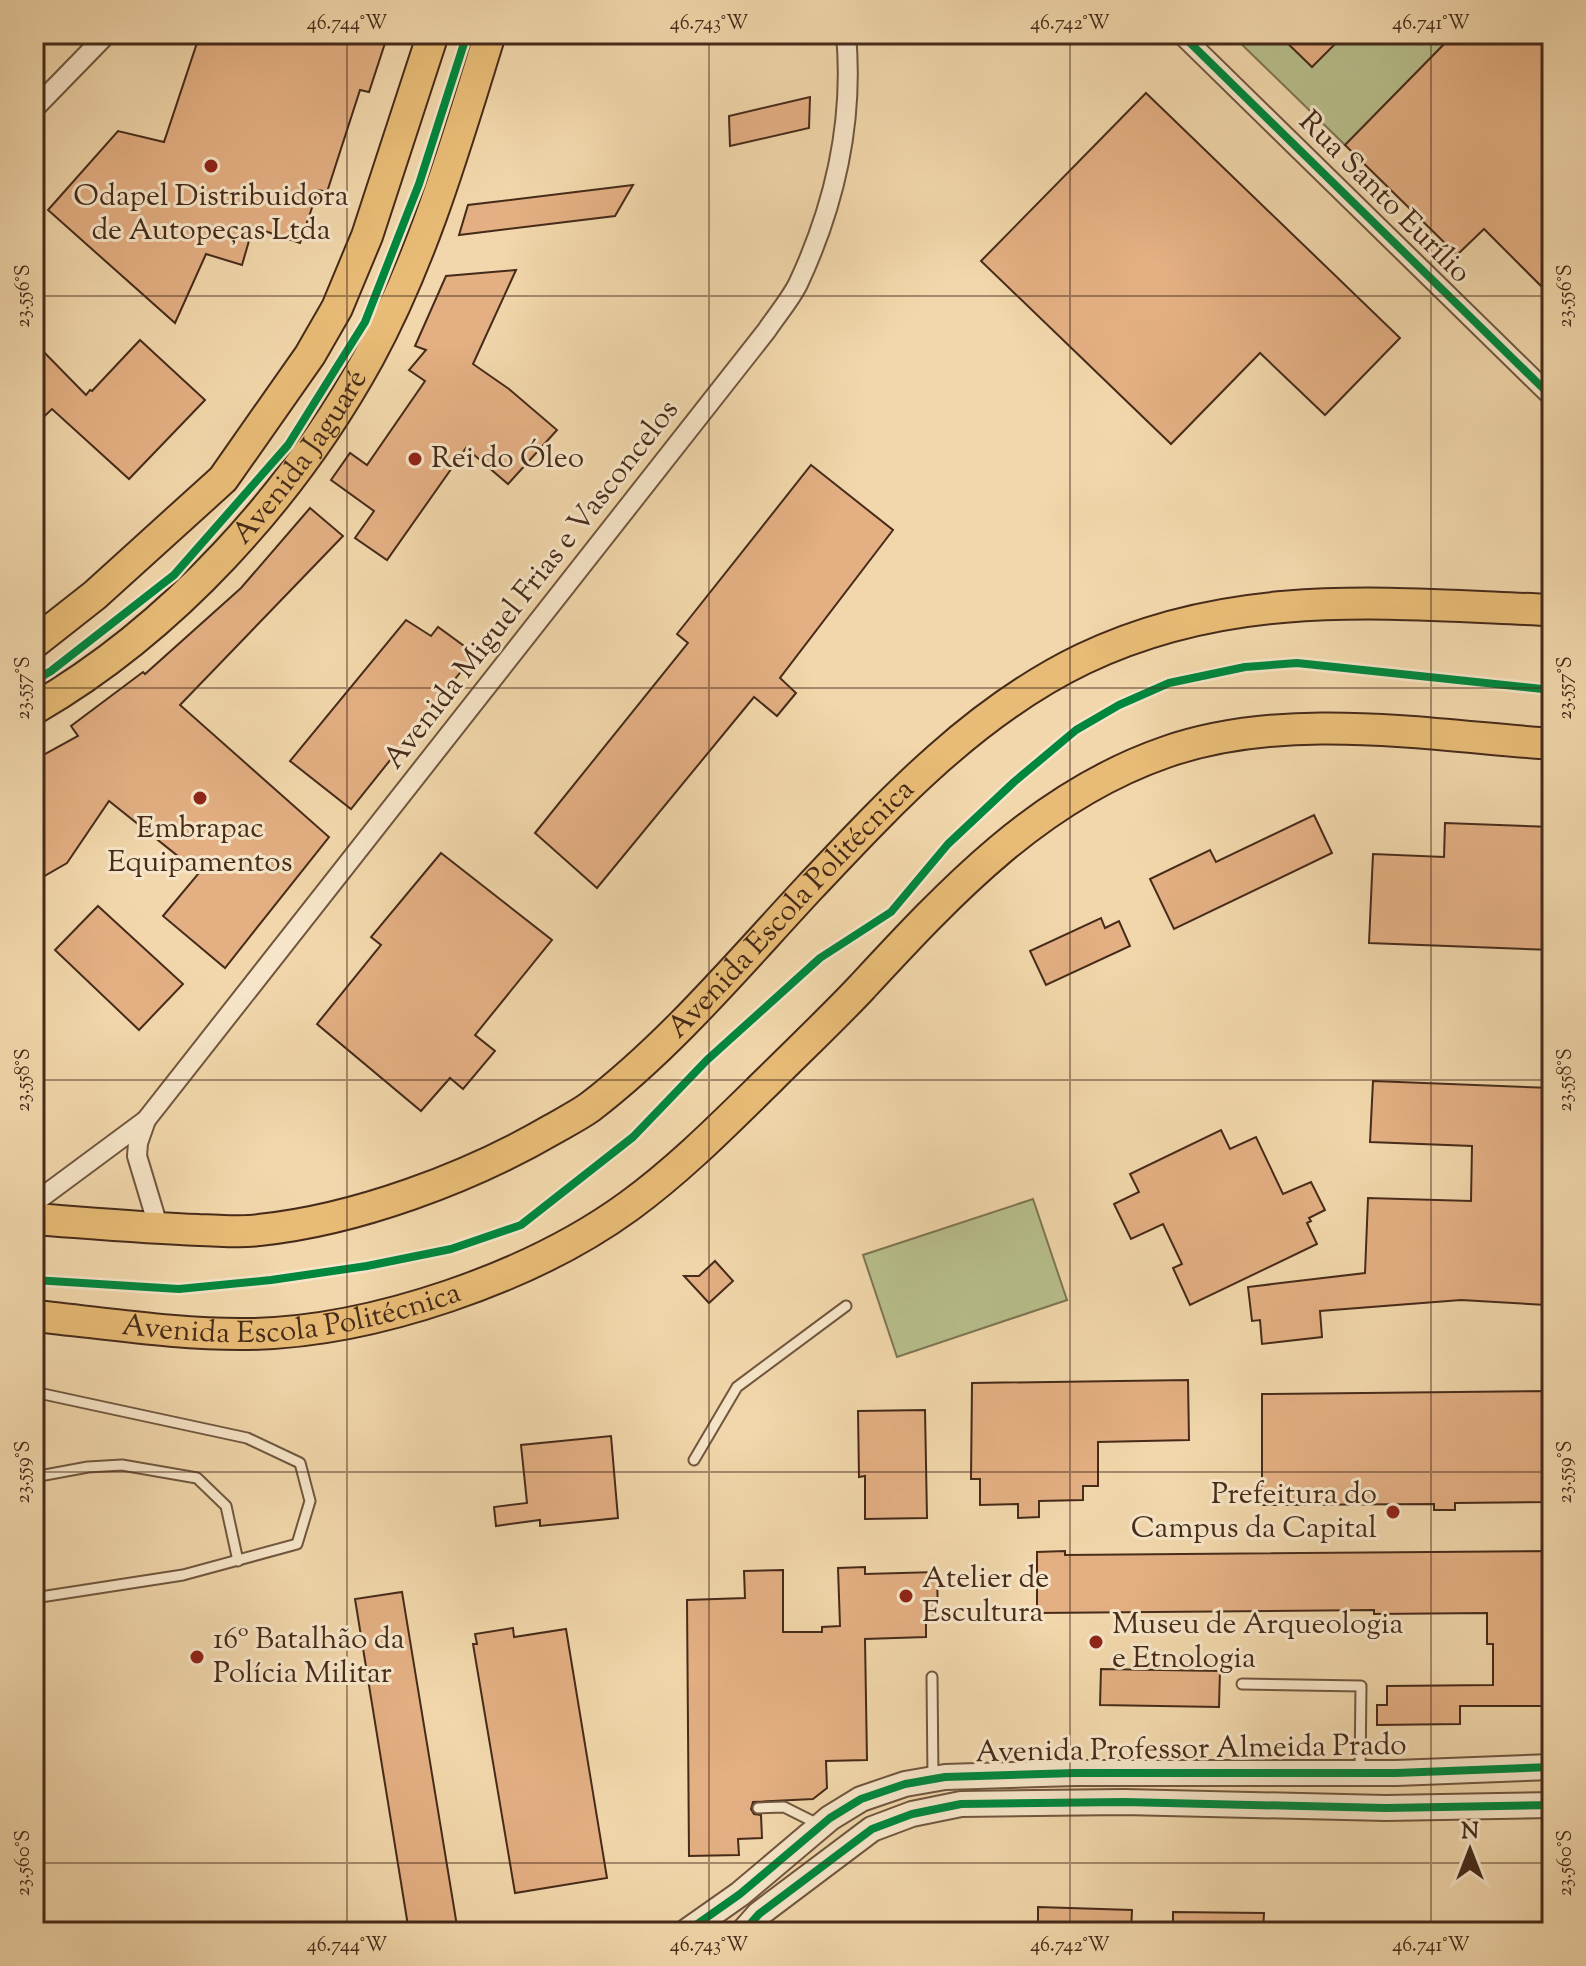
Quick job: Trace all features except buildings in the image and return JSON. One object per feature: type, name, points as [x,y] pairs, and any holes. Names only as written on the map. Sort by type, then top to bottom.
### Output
[{"type":"highway","name":"Avenida Jaguaré","points":[[34,643],[95,595],[223,479],[310,355],[337,308],[367,236],[433,34]]},
{"type":"highway","name":"Avenida Jaguaré","points":[[34,709],[122,653],[171,610],[267,508],[318,440],[369,357],[417,251],[443,183],[490,34]]},
{"type":"highway","name":"Avenida Escola Politécnica","points":[[34,1219],[159,1229],[255,1231],[314,1222],[383,1202],[475,1169],[588,1108],[671,1034],[871,822],[945,753],[998,710],[1082,660],[1139,636],[1234,611],[1285,605],[1341,603],[1552,610]]},
{"type":"highway","name":"Avenida Escola Politécnica","points":[[34,1316],[158,1329],[249,1334],[315,1329],[382,1316],[485,1283],[584,1236],[629,1206],[695,1153],[854,995],[947,895],[1011,839],[1066,800],[1115,772],[1166,752],[1242,733],[1344,729],[1552,744]]},
{"type":"street","points":[[34,109],[107,34]]},
{"type":"street","name":"Avenida Miguel Frias e Vasconcelos","points":[[34,1203],[146,1120],[767,330],[797,287],[823,222],[840,165],[850,71],[846,34]]},
{"type":"street","name":"Rua Santo Eurílio","points":[[1181,34],[1552,397]]},
{"type":"street","name":"Avenida Miguel Frias e Vasconcelos","points":[[146,1120],[137,1156],[159,1229]]},
{"type":"street","name":"Avenida Professor Almeida Prado","points":[[686,1932],[740,1894],[821,1826],[861,1799],[905,1784],[933,1779],[1075,1773],[1396,1773],[1552,1767]]},
{"type":"street","points":[[1425,1772],[1421,1787],[1435,1808]]},
{"type":"street","points":[[1386,1808],[1397,1794],[1396,1773]]},
{"type":"street","name":"Avenida Professor Almeida Prado","points":[[743,1932],[759,1914],[872,1829],[912,1814],[961,1804],[1124,1802],[1386,1808],[1552,1805]]},
{"type":"lane","points":[[694,1460],[737,1387],[846,1306]]},
{"type":"lane","points":[[34,1392],[247,1438],[300,1463],[310,1501],[297,1544],[183,1575],[34,1598]]},
{"type":"lane","points":[[34,1477],[88,1467],[122,1465],[197,1478],[226,1506],[238,1561]]},
{"type":"lane","points":[[932,1677],[933,1779]]},
{"type":"lane","points":[[1242,1684],[1361,1686],[1360,1772]]},
{"type":"lane","points":[[758,1808],[784,1807],[821,1826]]},
{"type":"green space","points":[[1231,34],[1454,34],[1345,145]]},
{"type":"green space","points":[[1033,1199],[1067,1300],[897,1357],[863,1255]]},
{"type":"cycle path","points":[[34,681],[174,575],[288,445],[365,322],[419,184],[467,34]]},
{"type":"cycle path","points":[[1181,34],[1552,397]]},
{"type":"cycle path","points":[[34,1280],[179,1289],[271,1280],[367,1266],[451,1249],[521,1225],[633,1137],[707,1060],[820,958],[891,912],[948,844],[1014,782],[1076,730],[1119,705],[1169,683],[1245,667],[1297,663],[1552,690]]},
{"type":"cycle path","points":[[686,1932],[740,1894],[830,1818],[861,1799],[905,1784],[945,1777],[1075,1773],[1396,1773],[1552,1767]]},
{"type":"cycle path","points":[[743,1932],[759,1914],[872,1829],[912,1814],[961,1804],[1124,1802],[1386,1808],[1552,1805]]},
{"type":"place","name":"Odapel Distribuidora de Autopeças Ltda","points":[[211,166]]},
{"type":"place","name":"Rei do Óleo","points":[[415,459]]},
{"type":"place","name":"Embrapac Equipamentos","points":[[200,798]]},
{"type":"place","name":"Prefeitura do Campus da Capital","points":[[1393,1512]]},
{"type":"place","name":"Atelier de Escultura","points":[[906,1596]]},
{"type":"place","name":"Museu de Arqueologia e Etnologia","points":[[1096,1642]]},
{"type":"place","name":"16º Batalhão da Polícia Militar","points":[[197,1657]]}]
